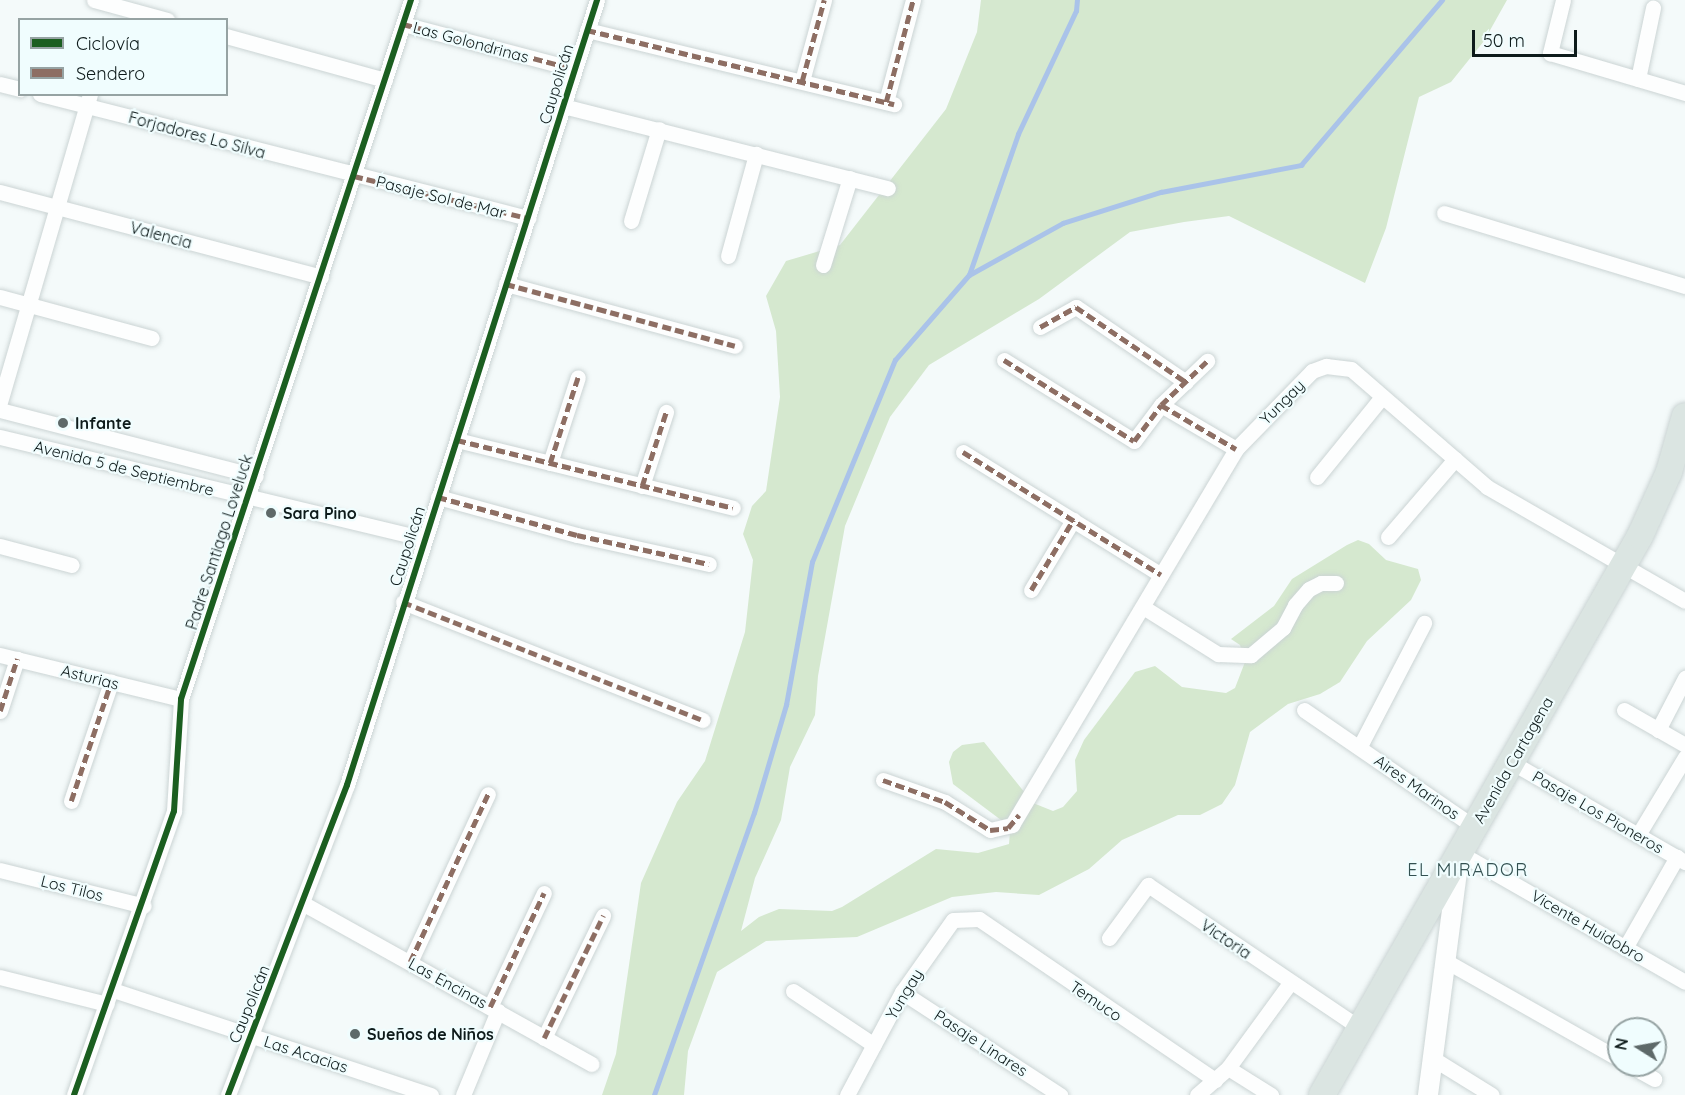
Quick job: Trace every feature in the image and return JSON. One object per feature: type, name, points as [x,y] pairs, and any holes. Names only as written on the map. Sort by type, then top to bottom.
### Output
[{"type":"main road","name":"Avenida Cartagena","points":[[1322,1095],[1623,567],[1660,493],[1685,416]]},
{"type":"street","points":[[94,0],[118,9],[157,18]]},
{"type":"street","name":"Padre Santiago Loveluck","points":[[74,1095],[144,906],[174,811],[181,699],[411,0]]},
{"type":"street","name":"Caupolicán","points":[[228,1095],[304,904],[347,785],[403,602],[597,0]]},
{"type":"street","points":[[802,81],[824,0]]},
{"type":"street","points":[[587,30],[890,103],[912,0]]},
{"type":"street","points":[[1563,0],[1550,53],[1685,93]]},
{"type":"street","points":[[1638,79],[1653,8]]},
{"type":"street","name":"Las Golondrinas","points":[[403,24],[574,69]]},
{"type":"street","points":[[228,37],[385,80]]},
{"type":"street","points":[[0,84],[18,88]]},
{"type":"street","name":"Forjadores Lo Silva","points":[[54,96],[88,101],[354,176]]},
{"type":"street","points":[[0,402],[54,207],[88,101]]},
{"type":"street","points":[[563,106],[888,188]]},
{"type":"street","points":[[631,221],[659,129]]},
{"type":"street","points":[[728,256],[756,154]]},
{"type":"street","name":"Pasaje Sol de Mar","points":[[354,176],[528,218]]},
{"type":"street","points":[[823,265],[850,178]]},
{"type":"street","name":"Valencia","points":[[0,192],[321,278]]},
{"type":"street","points":[[1444,213],[1685,286]]},
{"type":"street","points":[[506,284],[735,346]]},
{"type":"street","points":[[0,297],[152,338]]},
{"type":"street","points":[[1040,327],[1076,307],[1186,381]]},
{"type":"street","points":[[1004,360],[1134,441],[1161,405],[1207,361]]},
{"type":"street","name":"Yungay","points":[[883,780],[945,802],[990,830],[1008,828],[1019,816],[1236,449],[1268,414],[1319,368],[1333,365],[1351,369],[1487,487],[1685,601]]},
{"type":"street","points":[[550,463],[578,377]]},
{"type":"street","points":[[1317,477],[1382,397]]},
{"type":"street","points":[[1161,405],[1236,449]]},
{"type":"street","name":"Avenida 5 de Septiembre","points":[[0,410],[256,476]]},
{"type":"street","points":[[642,486],[666,412]]},
{"type":"street","name":"Avenida 5 de Septiembre","points":[[0,437],[424,539]]},
{"type":"street","points":[[457,440],[733,508]]},
{"type":"street","points":[[963,452],[1161,575]]},
{"type":"street","points":[[1388,537],[1455,459]]},
{"type":"street","points":[[438,497],[577,535],[709,564]]},
{"type":"street","points":[[1031,591],[1073,520]]},
{"type":"street","points":[[0,546],[72,565]]},
{"type":"street","points":[[1143,607],[1218,654],[1251,655],[1283,628],[1294,605],[1309,589],[1321,583],[1336,583]]},
{"type":"street","points":[[403,602],[703,720]]},
{"type":"street","name":"Aires Marinos","points":[[1360,746],[1424,623]]},
{"type":"street","name":"Asturias","points":[[0,655],[181,699]]},
{"type":"street","points":[[0,711],[17,659]]},
{"type":"street","points":[[1658,730],[1685,678]]},
{"type":"street","points":[[71,801],[111,682]]},
{"type":"street","name":"Aires Marinos","points":[[1304,710],[1360,746],[1474,827]]},
{"type":"street","points":[[1623,710],[1685,745]]},
{"type":"street","points":[[1638,835],[1685,757]]},
{"type":"street","name":"Pasaje Los Pioneros","points":[[1511,762],[1681,860]]},
{"type":"street","points":[[410,962],[488,794]]},
{"type":"street","points":[[1428,1095],[1444,960],[1460,853]]},
{"type":"street","name":"Vicente Huidobro","points":[[1460,853],[1685,982]]},
{"type":"street","points":[[1625,948],[1681,860]]},
{"type":"street","name":"Los Tilos","points":[[0,870],[144,906]]},
{"type":"street","name":"Victoria","points":[[1108,938],[1148,885],[1360,1028]]},
{"type":"street","points":[[462,1095],[494,1009],[544,893]]},
{"type":"street","name":"Las Encinas","points":[[304,904],[592,1064]]},
{"type":"street","points":[[544,1038],[603,916]]},
{"type":"street","name":"Yungay","points":[[847,1095],[902,992],[953,920],[979,919]]},
{"type":"street","name":"Temuco","points":[[979,919],[1215,1080]]},
{"type":"street","points":[[1444,960],[1607,1052]]},
{"type":"street","name":"Las Acacias","points":[[0,976],[110,997],[250,1037],[431,1095]]},
{"type":"street","points":[[1197,1095],[1228,1068],[1290,982]]},
{"type":"street","points":[[794,991],[874,1045]]},
{"type":"street","name":"Pasaje Linares","points":[[902,992],[1060,1095]]},
{"type":"street","points":[[1432,1058],[1492,1095]]},
{"type":"street","points":[[1228,1068],[1270,1095]]},
{"type":"street","points":[[1650,1077],[1654,1079]]},
{"type":"green space","points":[[981,0],[1507,0],[1484,41],[1451,82],[1419,97],[1386,228],[1365,283],[1229,216],[1130,232],[1039,299],[929,365],[890,417],[845,526],[818,676],[815,715],[790,767],[781,820],[755,878],[741,931],[759,917],[779,909],[832,911],[842,907],[936,849],[978,853],[1009,844],[1010,832],[1001,820],[953,784],[949,762],[953,752],[962,745],[984,742],[1033,803],[1053,811],[1063,807],[1077,791],[1075,760],[1084,740],[1135,672],[1155,666],[1182,687],[1226,693],[1235,688],[1245,662],[1240,645],[1231,639],[1274,606],[1292,579],[1347,545],[1358,540],[1369,544],[1386,560],[1418,569],[1421,580],[1411,600],[1367,641],[1340,682],[1320,694],[1288,704],[1250,732],[1235,785],[1222,804],[1200,815],[1178,815],[1122,840],[1089,869],[1039,895],[996,892],[952,897],[857,937],[766,941],[717,972],[688,1051],[684,1095],[602,1095],[616,1054],[641,883],[677,802],[705,761],[745,632],[753,560],[743,534],[752,506],[766,491],[780,397],[776,331],[766,296],[786,261],[840,245],[946,109],[977,32]]},
{"type":"waterway","points":[[969,275],[1018,134],[1076,11],[1077,0]]},
{"type":"waterway","points":[[654,1095],[754,813],[786,705],[812,562],[895,360],[969,275],[1063,223],[1161,192],[1301,165],[1442,0]]},
{"type":"marked path","points":[[802,81],[824,0]]},
{"type":"marked path","points":[[886,102],[913,0]]},
{"type":"marked path","points":[[403,24],[574,69]]},
{"type":"marked path","points":[[587,30],[894,104]]},
{"type":"marked path","points":[[354,176],[528,218]]},
{"type":"marked path","points":[[506,284],[735,346]]},
{"type":"marked path","points":[[1040,327],[1076,307],[1186,382]]},
{"type":"marked path","points":[[1004,360],[1134,441],[1161,405],[1236,449]]},
{"type":"marked path","points":[[1161,405],[1207,361]]},
{"type":"marked path","points":[[550,463],[578,377]]},
{"type":"marked path","points":[[642,486],[666,412]]},
{"type":"marked path","points":[[457,440],[733,508]]},
{"type":"marked path","points":[[963,452],[1161,575]]},
{"type":"marked path","points":[[438,497],[577,535],[709,564]]},
{"type":"marked path","points":[[1031,590],[1073,520]]},
{"type":"marked path","points":[[403,602],[703,720]]},
{"type":"marked path","points":[[0,711],[17,659]]},
{"type":"marked path","points":[[71,801],[111,682]]},
{"type":"marked path","points":[[883,780],[945,802],[990,830],[1008,828],[1019,815]]},
{"type":"marked path","points":[[410,962],[488,794]]},
{"type":"marked path","points":[[490,1007],[544,893]]},
{"type":"marked path","points":[[544,1038],[603,916]]},
{"type":"cycle path","points":[[74,1095],[174,811],[181,699],[411,0]]},
{"type":"cycle path","points":[[228,1095],[347,785],[597,0]]},
{"type":"place","name":"Infante","points":[[63,423]]},
{"type":"place","name":"Sara Pino","points":[[271,513]]},
{"type":"place","name":"Sueños de Niños","points":[[355,1034]]},
{"type":"district","name":"EL MIRADOR","points":[[1468,870]]}]
